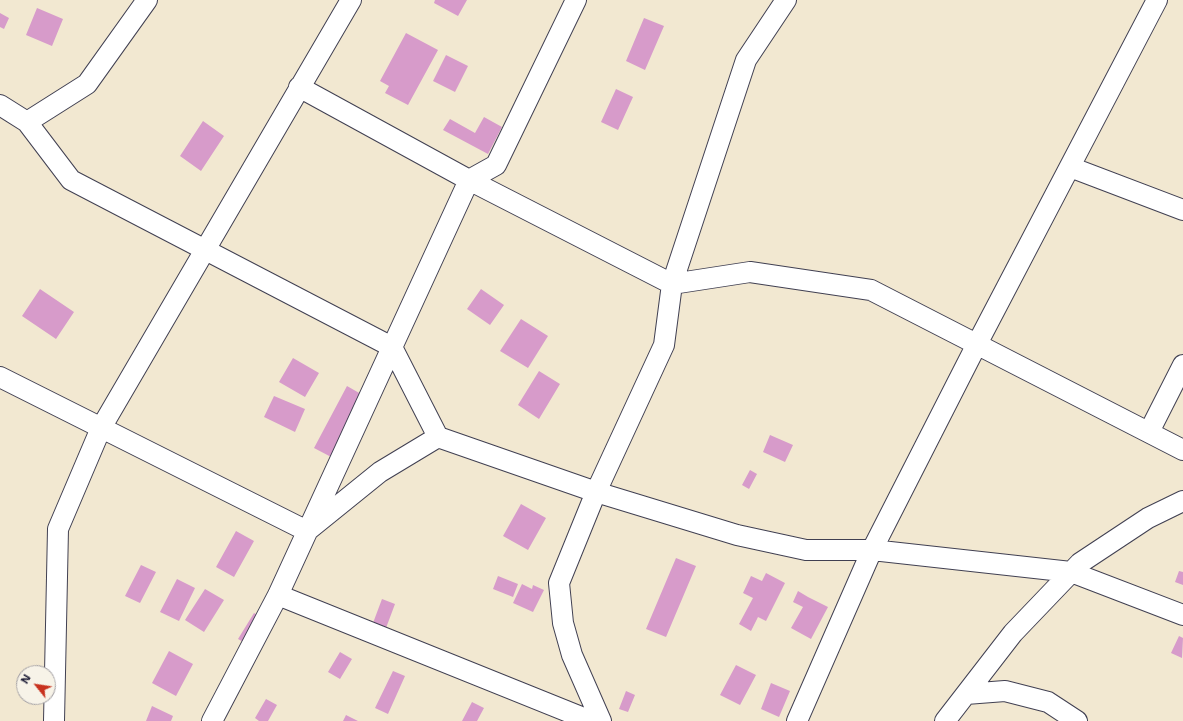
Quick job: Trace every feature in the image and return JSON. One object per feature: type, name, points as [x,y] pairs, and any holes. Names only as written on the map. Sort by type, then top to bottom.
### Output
[{"type":"street","points":[[27,122],[87,84],[147,0]]},
{"type":"street","points":[[54,721],[58,529],[101,428],[351,0]]},
{"type":"street","points":[[212,721],[278,594],[469,180],[496,165],[576,0]]},
{"type":"street","points":[[601,721],[572,655],[563,623],[559,583],[596,492],[664,345],[672,284],[746,60],[786,0]]},
{"type":"street","points":[[797,721],[872,550],[977,344],[1157,0]]},
{"type":"street","points":[[299,87],[469,180],[672,284],[750,272],[871,290],[1183,450]]},
{"type":"street","points":[[0,105],[27,122],[71,180],[392,347],[438,437],[596,492],[737,534],[806,550],[872,550],[1071,572],[1183,615]]},
{"type":"street","points":[[1070,167],[1183,210]]},
{"type":"street","points":[[1149,432],[1183,365]]},
{"type":"street","points":[[0,377],[307,531]]},
{"type":"street","points":[[307,531],[380,472],[438,437]]},
{"type":"street","points":[[945,721],[1013,634],[1080,563],[1148,518],[1183,501]]},
{"type":"street","points":[[278,594],[591,721]]},
{"type":"street","points":[[966,694],[1005,691],[1048,702],[1078,721]]},
{"type":"building","points":[[435,0],[467,0],[458,16],[434,3]]},
{"type":"building","points":[[37,8],[63,19],[52,46],[26,35]]},
{"type":"building","points":[[0,13],[9,18],[4,29],[0,27]]},
{"type":"building","points":[[644,18],[664,26],[645,70],[626,61]]},
{"type":"building","points":[[406,33],[438,50],[408,105],[385,93],[389,86],[380,81]]},
{"type":"building","points":[[446,55],[468,66],[455,92],[433,81]]},
{"type":"building","points":[[616,89],[633,97],[618,130],[601,122]]},
{"type":"building","points":[[484,117],[502,127],[488,154],[443,130],[450,119],[475,133]]},
{"type":"building","points":[[203,121],[224,136],[201,171],[180,156]]},
{"type":"building","points":[[40,289],[74,312],[56,339],[22,316]]},
{"type":"building","points":[[481,289],[504,305],[490,325],[467,309]]},
{"type":"building","points":[[521,319],[548,336],[528,368],[500,351]]},
{"type":"building","points":[[293,358],[319,373],[305,397],[279,382]]},
{"type":"building","points":[[539,371],[560,384],[539,419],[518,405]]},
{"type":"building","points":[[347,386],[368,398],[335,459],[314,448]]},
{"type":"building","points":[[274,396],[305,409],[295,432],[264,417]]},
{"type":"building","points":[[770,435],[793,445],[785,462],[763,452]]},
{"type":"building","points":[[750,470],[757,474],[749,489],[742,485]]},
{"type":"building","points":[[521,504],[546,518],[528,550],[503,536]]},
{"type":"building","points":[[236,531],[254,541],[234,577],[216,567]]},
{"type":"building","points":[[676,558],[696,566],[666,637],[646,629]]},
{"type":"building","points":[[141,565],[156,572],[140,603],[125,596]]},
{"type":"building","points":[[1179,571],[1183,572],[1183,585],[1175,582]]},
{"type":"building","points":[[766,573],[785,583],[766,621],[758,617],[751,631],[739,624],[753,598],[743,593],[751,576],[762,581]]},
{"type":"building","points":[[498,576],[518,584],[513,597],[493,589]]},
{"type":"building","points":[[177,579],[195,588],[179,621],[160,612]]},
{"type":"building","points":[[522,584],[532,589],[533,585],[544,590],[533,612],[513,603]]},
{"type":"building","points":[[205,589],[224,600],[204,632],[185,620]]},
{"type":"building","points":[[798,591],[828,607],[811,639],[791,628],[803,607],[793,602]]},
{"type":"building","points":[[382,599],[395,604],[386,628],[373,623]]},
{"type":"building","points":[[254,613],[264,619],[247,644],[238,639]]},
{"type":"building","points":[[1179,636],[1183,638],[1182,658],[1171,653]]},
{"type":"building","points":[[169,651],[193,664],[176,696],[152,683]]},
{"type":"building","points":[[340,652],[352,659],[340,679],[328,672]]},
{"type":"building","points":[[736,665],[756,675],[740,705],[720,695]]},
{"type":"building","points":[[393,671],[405,676],[388,714],[375,708]]},
{"type":"building","points":[[771,683],[790,691],[779,717],[761,709]]},
{"type":"building","points":[[626,691],[635,695],[628,712],[619,709]]},
{"type":"building","points":[[266,699],[277,705],[268,721],[259,721],[255,718]]},
{"type":"building","points":[[472,702],[484,708],[477,721],[462,721]]},
{"type":"building","points":[[152,706],[173,716],[171,721],[146,721]]},
{"type":"building","points":[[346,715],[358,721],[343,721]]}]
